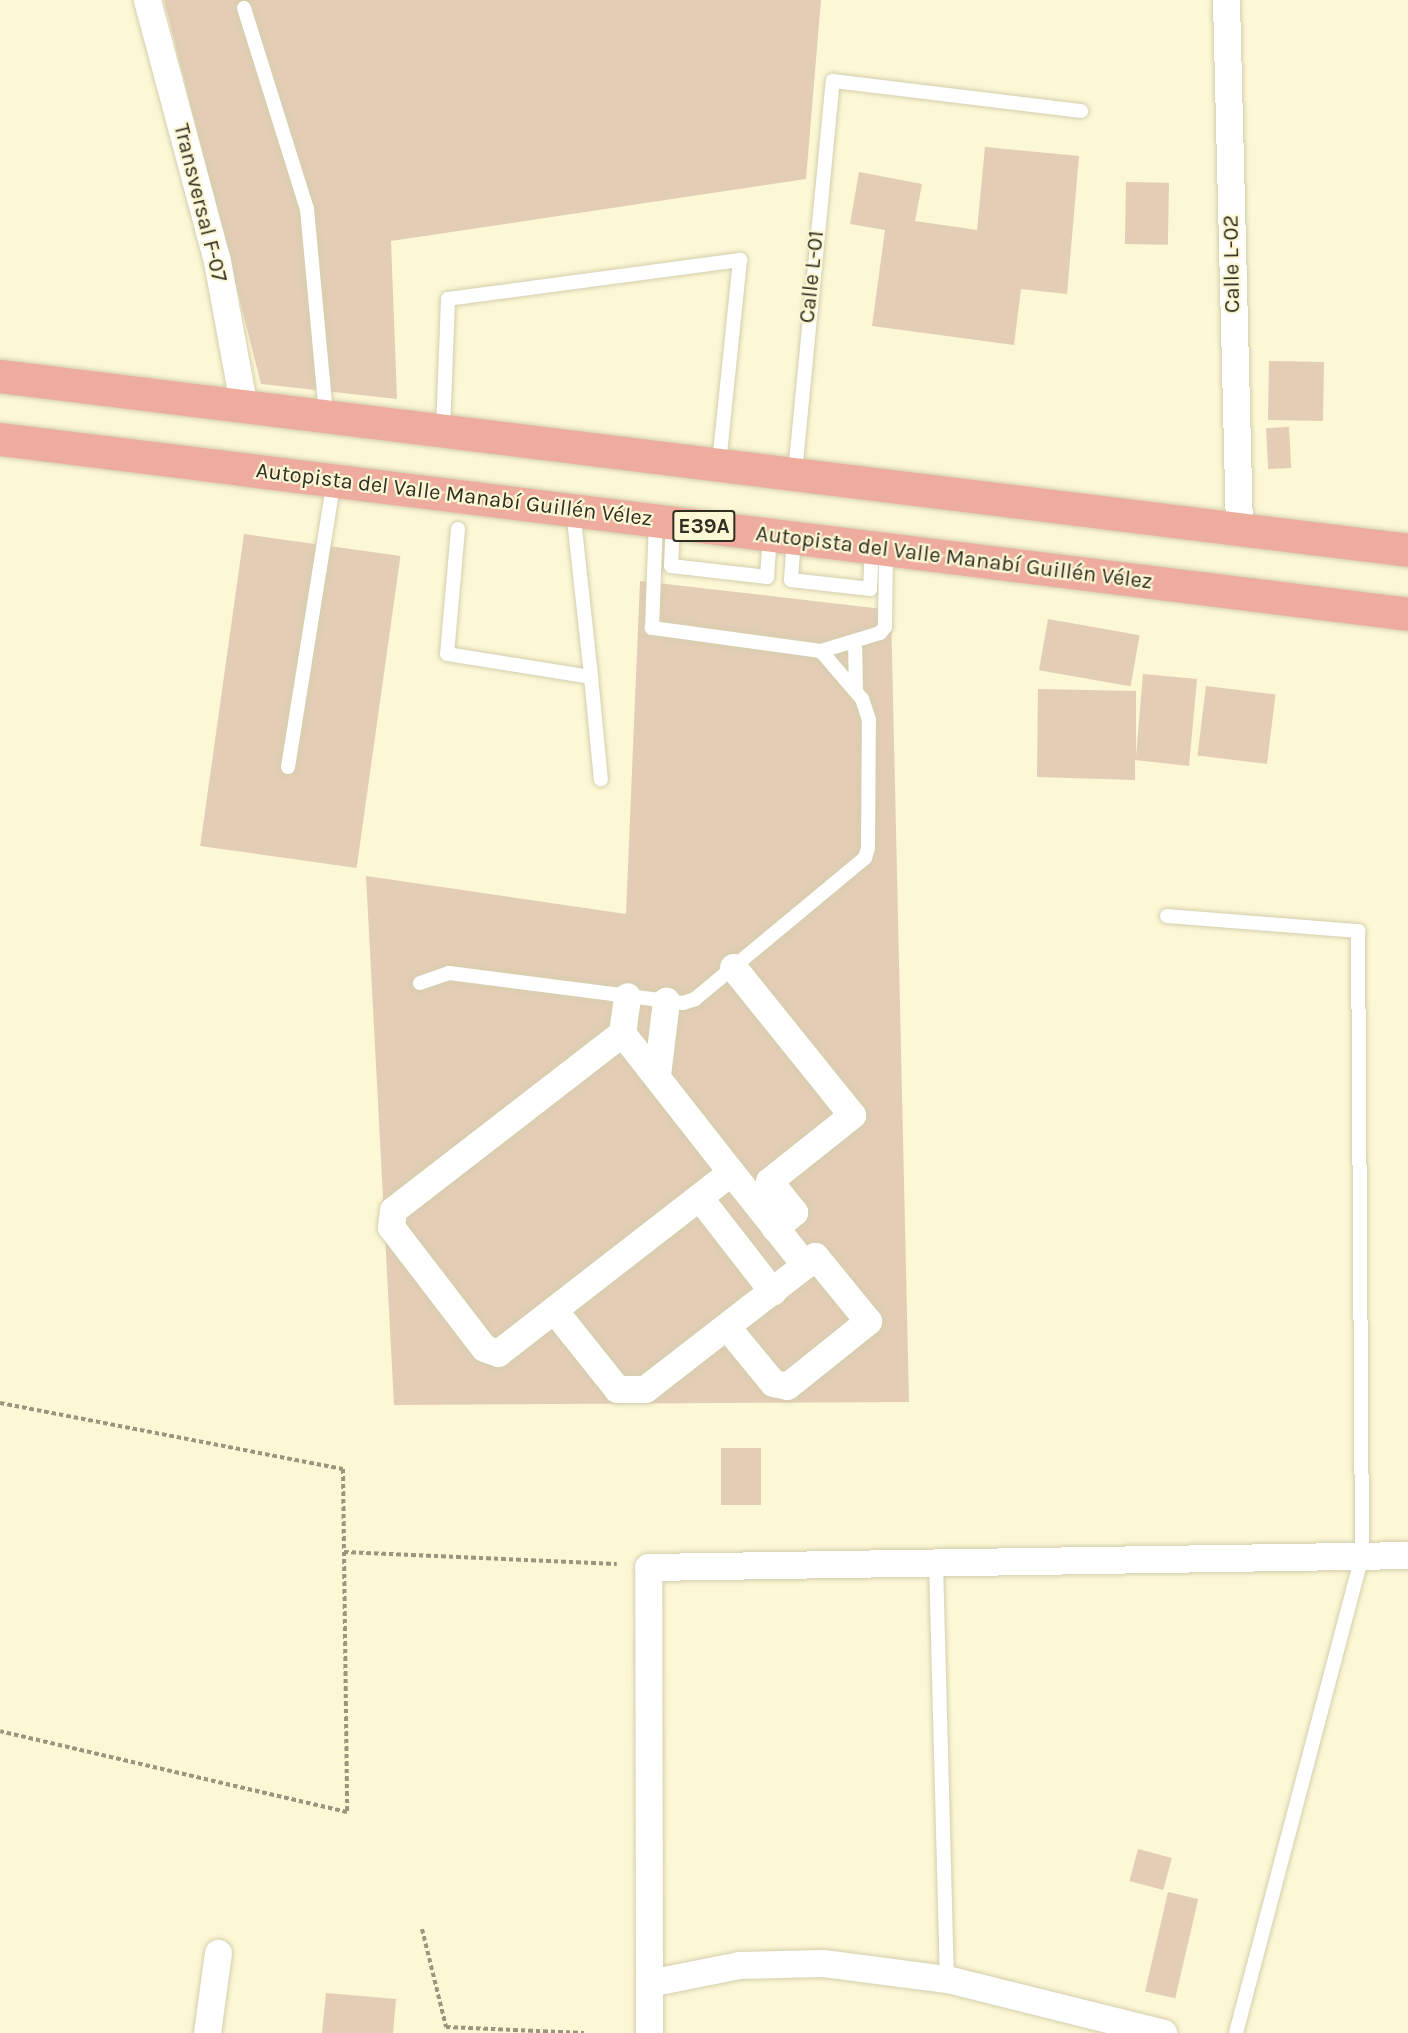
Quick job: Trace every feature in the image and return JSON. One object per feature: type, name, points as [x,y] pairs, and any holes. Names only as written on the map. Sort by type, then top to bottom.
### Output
[{"type":"main road","points":[[0,376],[244,408],[719,463],[1408,550]]},
{"type":"main road","name":"Autopista del Valle Manabí Guillén Vélez","points":[[0,439],[1408,614]]},
{"type":"street","name":"Transversal F-07","points":[[147,0],[217,261],[244,408]]},
{"type":"street","name":"Calle L-02","points":[[1226,0],[1239,528]]},
{"type":"street","points":[[733,967],[852,1115],[770,1181],[794,1212],[774,1228]]},
{"type":"street","points":[[627,996],[622,1033],[393,1210],[391,1227],[484,1348],[498,1353],[730,1172]]},
{"type":"street","points":[[657,1076],[666,1001]]},
{"type":"street","points":[[622,1033],[805,1265]]},
{"type":"street","points":[[699,1197],[773,1292]]},
{"type":"street","points":[[554,1310],[617,1389],[645,1389],[773,1292],[815,1256],[868,1321],[787,1386],[773,1383],[727,1327]]},
{"type":"street","points":[[649,2033],[648,1567],[1408,1555]]},
{"type":"street","points":[[207,2033],[218,1953]]},
{"type":"street","points":[[649,1983],[739,1965],[823,1963],[947,1979],[1163,2033]]},
{"type":"lane","points":[[244,8],[307,209],[326,417]]},
{"type":"lane","name":"Calle L-01","points":[[795,473],[833,81],[1081,111]]},
{"type":"lane","points":[[443,430],[448,299],[740,260],[719,463]]},
{"type":"lane","points":[[288,767],[334,479]]},
{"type":"lane","points":[[573,510],[601,780]]},
{"type":"lane","points":[[665,521],[671,566],[767,577],[782,536]]},
{"type":"lane","points":[[665,521],[652,628],[821,651],[879,633],[885,627],[879,549]]},
{"type":"lane","points":[[458,529],[447,654],[591,677]]},
{"type":"lane","points":[[855,641],[856,691]]},
{"type":"lane","points":[[420,983],[449,973],[683,1003],[695,999],[865,858],[868,848],[868,710],[856,691],[821,651]]},
{"type":"lane","points":[[1167,916],[1358,931],[1362,1556],[1236,2033]]},
{"type":"lane","points":[[936,1562],[947,1979]]},
{"type":"path","points":[[0,1403],[343,1469],[347,1812],[0,1731]]},
{"type":"path","points":[[344,1552],[648,1567]]},
{"type":"path","points":[[422,1929],[446,2027],[584,2033]]},
{"type":"building","points":[[164,0],[821,0],[806,179],[391,241],[397,399],[261,384]]},
{"type":"building","points":[[985,147],[1079,156],[1067,294],[1021,289],[1014,345],[872,326],[885,230],[850,224],[859,172],[922,184],[915,221],[977,230]]},
{"type":"building","points":[[1126,182],[1169,183],[1168,245],[1125,244]]},
{"type":"building","points":[[1269,361],[1324,362],[1323,421],[1268,420]]},
{"type":"building","points":[[1289,427],[1291,468],[1268,469],[1266,428]]},
{"type":"building","points":[[244,534],[400,556],[357,868],[200,846]]},
{"type":"building","points":[[640,581],[891,610],[909,1402],[394,1405],[366,876],[626,914]]},
{"type":"building","points":[[1048,619],[1140,635],[1131,686],[1039,670]]},
{"type":"building","points":[[1143,674],[1197,679],[1189,766],[1135,760],[1135,780],[1037,777],[1038,689],[1136,691],[1136,756]]},
{"type":"building","points":[[1206,686],[1275,695],[1267,764],[1197,755]]},
{"type":"building","points":[[721,1448],[761,1448],[761,1505],[721,1505]]},
{"type":"building","points":[[1138,1849],[1172,1858],[1163,1890],[1129,1881]]},
{"type":"building","points":[[1168,1892],[1198,1899],[1175,1998],[1145,1991]]},
{"type":"building","points":[[326,1993],[396,1999],[393,2033],[322,2033]]}]
